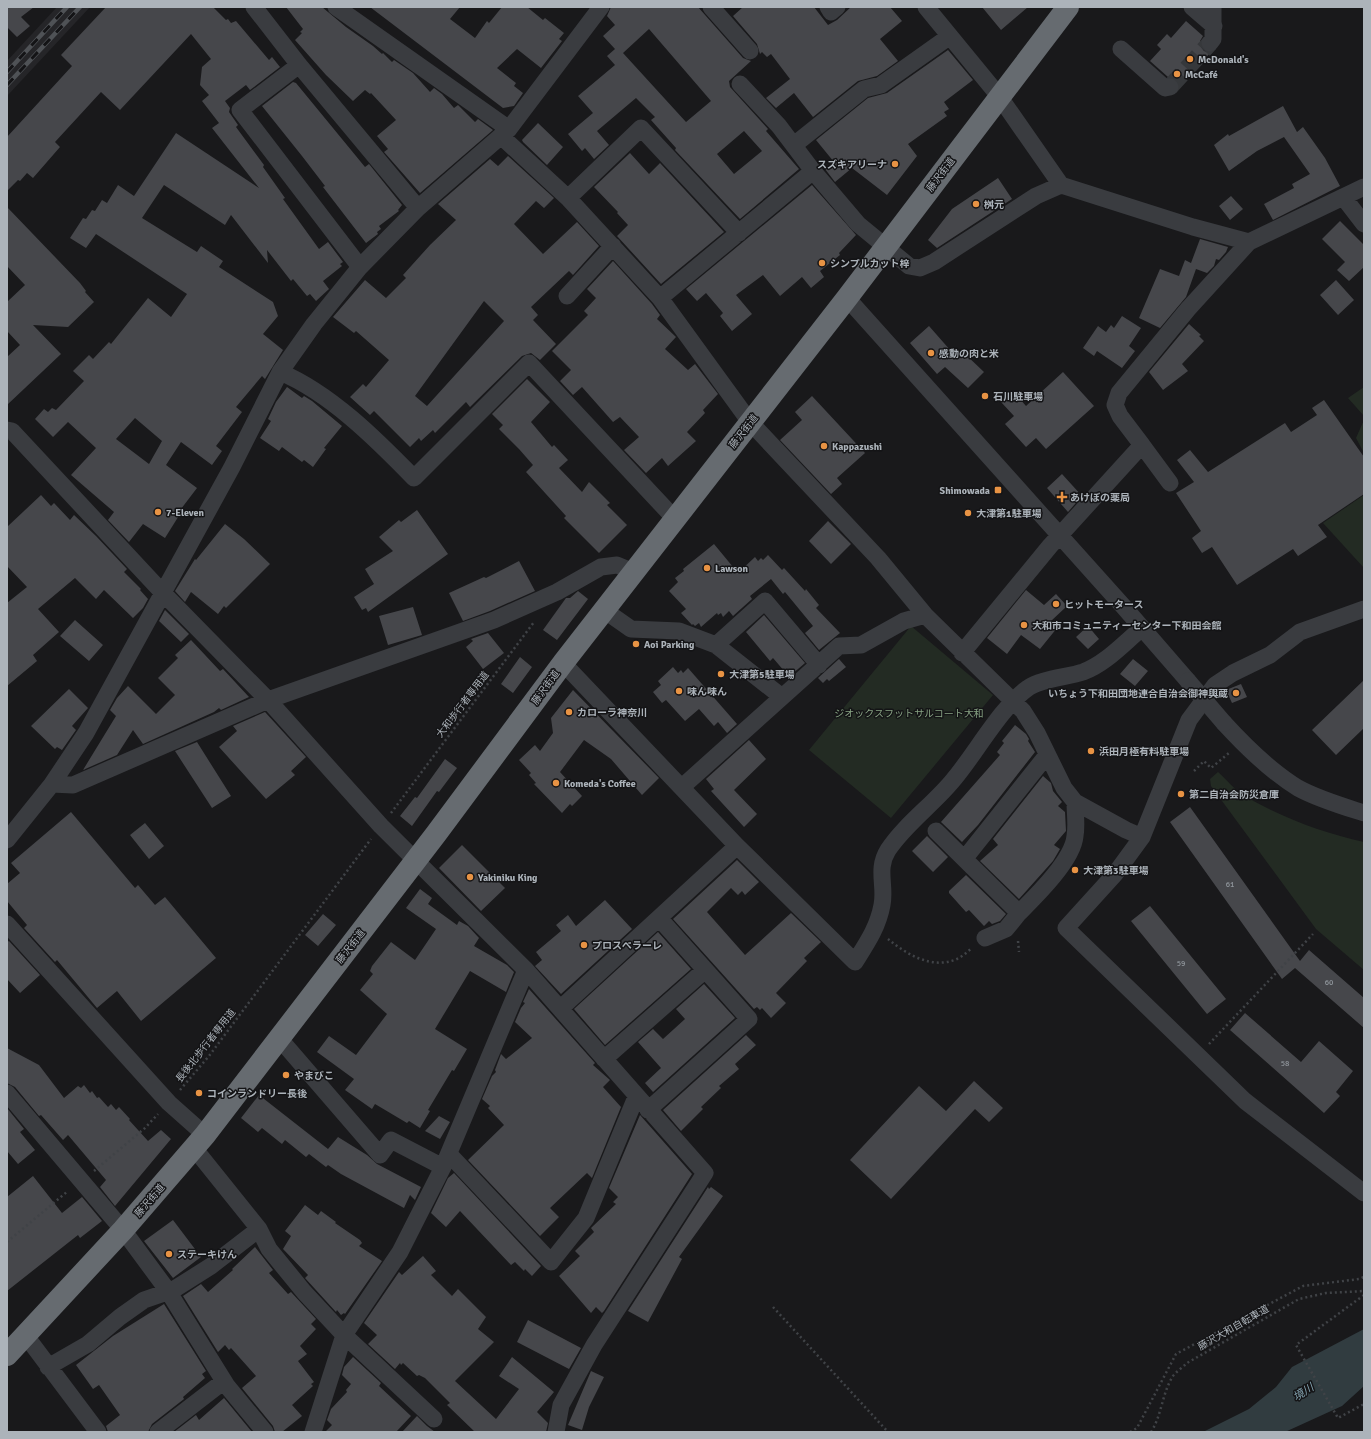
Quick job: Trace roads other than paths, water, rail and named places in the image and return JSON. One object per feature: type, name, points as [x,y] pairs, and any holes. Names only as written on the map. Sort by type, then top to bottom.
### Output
[{"type":"highway","name":"藤沢街道","points":[[7,1355],[123,1230],[199,1142],[415,862],[563,663],[847,298],[1068,7]]},
{"type":"street","points":[[254,7],[299,65],[418,208]]},
{"type":"street","points":[[336,7],[505,132],[660,298],[750,422],[858,537],[925,615],[962,653],[1013,701],[1026,716],[1037,733],[1064,788],[1075,802],[1126,830],[1142,837]]},
{"type":"street","points":[[7,840],[52,784],[86,733],[162,592],[232,467],[280,372],[314,324],[360,267],[418,208],[505,132],[601,7]]},
{"type":"street","points":[[711,7],[750,51]]},
{"type":"street","points":[[828,7],[831,12],[837,7]]},
{"type":"street","points":[[926,7],[999,96],[1061,185],[1193,227],[1248,242]]},
{"type":"street","points":[[1192,7],[1214,26]]},
{"type":"street","points":[[1210,43],[1213,39],[1213,7]]},
{"type":"street","points":[[794,145],[864,88],[881,85],[950,36]]},
{"type":"street","points":[[1121,49],[1165,88],[1170,87]]},
{"type":"street","points":[[299,65],[240,110],[360,267]]},
{"type":"street","points":[[740,84],[794,145],[813,171],[858,224],[909,266],[920,268],[934,262],[1036,196],[1061,185]]},
{"type":"street","points":[[568,198],[641,128],[739,232]]},
{"type":"street","points":[[660,298],[813,171]]},
{"type":"street","points":[[1170,483],[1120,416],[1115,404],[1119,393],[1188,309],[1248,242],[1344,198],[1364,187]]},
{"type":"street","points":[[1344,198],[1364,224]]},
{"type":"street","points":[[566,296],[613,246]]},
{"type":"street","points":[[847,298],[1123,606],[1141,629],[1224,723],[1253,753],[1298,788],[1342,806],[1364,813]]},
{"type":"street","points":[[280,372],[298,379],[355,421],[414,478],[529,363],[675,519]]},
{"type":"street","points":[[7,430],[12,431],[162,592],[268,700],[415,862],[526,970],[561,1008],[636,1097],[705,1173],[594,1345],[561,1405],[556,1432]]},
{"type":"street","points":[[962,653],[1060,536],[1142,445]]},
{"type":"street","points":[[52,784],[73,784],[268,700],[494,620],[557,592],[601,567],[617,565],[634,572]]},
{"type":"street","points":[[716,644],[765,602],[819,665]]},
{"type":"street","points":[[1364,609],[1300,632],[1270,655],[1233,673],[1214,685],[1189,720],[1142,837],[1116,874],[1066,928],[1245,1101],[1364,1193]]},
{"type":"street","points":[[604,610],[631,630],[679,632],[716,644],[782,697]]},
{"type":"street","points":[[682,788],[839,646],[861,645],[904,621],[925,615]]},
{"type":"street","points":[[563,663],[737,846],[855,962],[875,932],[883,905],[884,890],[881,873],[885,855],[894,840],[953,780],[1013,701],[1029,687],[1084,672],[1100,663],[1141,629]]},
{"type":"street","points":[[964,858],[1047,756]]},
{"type":"street","points":[[986,938],[1006,929],[1053,876],[1070,852],[1075,838],[1075,802]]},
{"type":"street","points":[[936,831],[1019,913]]},
{"type":"street","points":[[561,1008],[737,846]]},
{"type":"street","points":[[648,1110],[749,1019],[659,918]]},
{"type":"street","points":[[7,924],[169,1103],[199,1142],[258,1229],[269,1249],[304,1292],[344,1335],[434,1419]]},
{"type":"street","points":[[313,1432],[344,1335],[400,1252],[446,1160],[526,970]]},
{"type":"street","points":[[604,1059],[705,970]]},
{"type":"street","points":[[280,1038],[380,1155],[391,1140],[446,1160],[550,1262],[586,1218],[636,1097]]},
{"type":"street","points":[[7,1093],[123,1230],[168,1292],[224,1381],[265,1432]]},
{"type":"street","points":[[48,1367],[88,1344],[120,1317],[144,1300],[168,1292],[211,1266],[258,1229]]},
{"type":"street","points":[[26,1336],[98,1432]]},
{"type":"street","points":[[158,1432],[224,1381]]},
{"type":"water","name":"境川","points":[[1364,1329],[1364,1386],[1342,1406],[1285,1432],[1203,1432],[1249,1409],[1276,1387],[1292,1367]]},
{"type":"tunnel","points":[[1170,87],[1210,43]]},
{"type":"railway","points":[[7,72],[67,7]]},
{"type":"railway","points":[[7,85],[80,7]]},
{"type":"place","name":"McDonald's","points":[[1190,59]]},
{"type":"place","name":"McCafé","points":[[1177,74]]},
{"type":"place","name":"スズキアリーナ","points":[[895,164]]},
{"type":"place","name":"桝元","points":[[976,204]]},
{"type":"place","name":"シンプルカット梓","points":[[822,263]]},
{"type":"place","name":"感動の肉と米","points":[[931,353]]},
{"type":"place","name":"石川駐車場","points":[[985,396]]},
{"type":"place","name":"Kappazushi","points":[[824,446]]},
{"type":"place","name":"Shimowada","points":[[998,490]]},
{"type":"place","name":"あけぼの薬局","points":[[1062,497]]},
{"type":"place","name":"7-Eleven","points":[[158,512]]},
{"type":"place","name":"大津第1駐車場","points":[[968,513]]},
{"type":"place","name":"Lawson","points":[[707,568]]},
{"type":"place","name":"ヒットモータース","points":[[1056,604]]},
{"type":"place","name":"大和市コミュニティーセンター下和田会館","points":[[1024,625]]},
{"type":"place","name":"Aoi Parking","points":[[636,644]]},
{"type":"place","name":"大津第5駐車場","points":[[721,674]]},
{"type":"place","name":"味ん味ん","points":[[679,691]]},
{"type":"place","name":"いちょう下和田団地連合自治会御神輿蔵","points":[[1236,693]]},
{"type":"place","name":"カローラ神奈川","points":[[569,712]]},
{"type":"place","name":"浜田月極有料駐車場","points":[[1091,751]]},
{"type":"place","name":"Komeda's Coffee","points":[[556,783]]},
{"type":"place","name":"第二自治会防災倉庫","points":[[1181,794]]},
{"type":"place","name":"大津第3駐車場","points":[[1075,870]]},
{"type":"place","name":"Yakiniku King","points":[[470,877]]},
{"type":"place","name":"プロスぺラーレ","points":[[584,945]]},
{"type":"place","name":"やまびこ","points":[[286,1075]]},
{"type":"place","name":"コインランドリー長後","points":[[199,1093]]},
{"type":"place","name":"ステーキけん","points":[[169,1254]]},
{"type":"park label","name":"ジオックスフットサルコート大和","points":[[909,713]]}]
